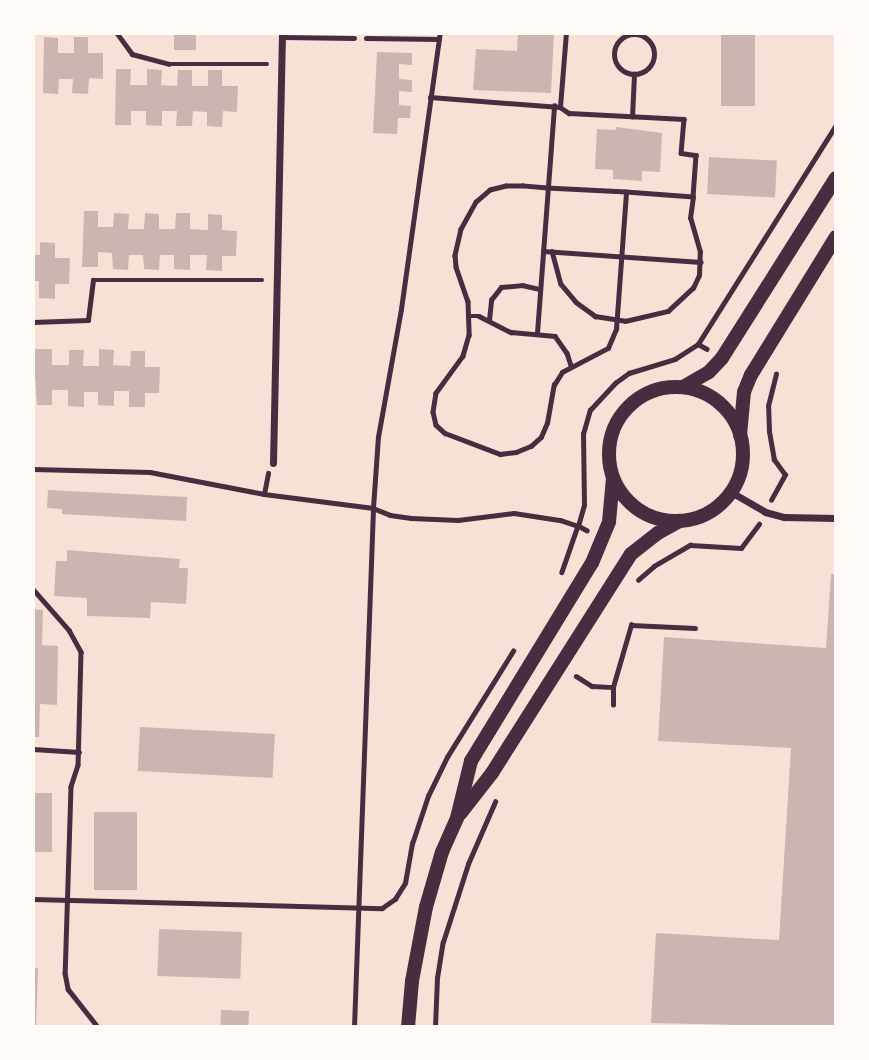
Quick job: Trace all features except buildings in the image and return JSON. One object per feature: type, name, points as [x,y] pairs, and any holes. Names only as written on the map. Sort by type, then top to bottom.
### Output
[{"type":"main road","points":[[683,387],[709,372],[722,358],[836,178]]},
{"type":"main road","points":[[457,818],[492,774],[631,554],[658,533],[680,521],[708,512],[731,492],[739,475],[743,455],[740,436],[744,392],[751,375],[836,237]]},
{"type":"main road","points":[[408,1027],[412,981],[426,907],[442,852],[457,818],[471,761],[592,563],[609,522],[613,478],[608,455],[611,433],[622,412],[639,397],[660,388],[683,387],[702,392],[719,402],[732,418],[740,436]]},
{"type":"main road","points":[[613,478],[632,505],[655,517],[680,521]]},
{"type":"street","points":[[273,463],[282,35]]},
{"type":"street","points":[[731,492],[765,512],[804,519],[836,518]]},
{"type":"lane","points":[[635,33],[649,40],[654,54],[648,68],[634,74],[620,68],[614,53],[621,39],[635,33]]},
{"type":"lane","points":[[282,35],[354,38]]},
{"type":"path","points":[[117,33],[132,54],[169,64],[282,64]]},
{"type":"path","points":[[561,107],[566,33]]},
{"type":"path","points":[[354,38],[440,36],[401,309],[378,437],[373,508],[354,1027]]},
{"type":"path","points":[[632,117],[634,74]]},
{"type":"path","points":[[430,97],[554,106],[569,113],[684,119],[681,153],[696,155],[690,218],[701,262],[694,288],[668,311],[644,318],[616,321],[595,316],[576,302],[561,284],[552,251]]},
{"type":"path","points":[[537,333],[554,106]]},
{"type":"path","points":[[561,576],[583,505],[583,434],[590,410],[615,383],[629,373],[675,359],[698,344],[836,125]]},
{"type":"path","points":[[626,192],[614,339],[608,348],[571,365],[554,385],[547,424],[541,437],[531,446],[500,454],[445,433],[436,425],[433,412],[436,393],[463,356],[470,316],[455,255],[461,229],[476,202],[490,190],[506,186],[626,192],[692,197]]},
{"type":"path","points":[[543,251],[701,262]]},
{"type":"path","points":[[33,321],[88,320],[93,280],[277,280]]},
{"type":"path","points":[[489,320],[491,300],[502,287],[522,285],[540,289]]},
{"type":"path","points":[[470,316],[489,320],[511,332],[555,337],[567,353],[571,365]]},
{"type":"path","points":[[698,344],[722,358]]},
{"type":"path","points":[[631,587],[654,565],[690,545],[741,548],[753,535],[785,475],[774,460],[771,448],[768,406],[771,387],[780,365]]},
{"type":"path","points":[[751,375],[771,387]]},
{"type":"path","points":[[33,469],[150,472],[264,494],[373,508],[390,515],[436,520],[514,513],[578,526],[602,538]]},
{"type":"path","points":[[631,554],[654,565]]},
{"type":"path","points":[[33,589],[69,630],[81,652],[79,752],[71,787],[65,973],[68,989],[98,1027]]},
{"type":"path","points":[[613,705],[613,687],[631,625],[695,628]]},
{"type":"path","points":[[33,900],[382,908],[396,899],[405,883],[412,844],[428,796],[447,757],[518,644]]},
{"type":"path","points":[[578,665],[572,673],[592,686],[613,687]]},
{"type":"path","points":[[33,749],[79,752]]},
{"type":"path","points":[[435,1027],[443,942],[468,864],[500,794]]}]
